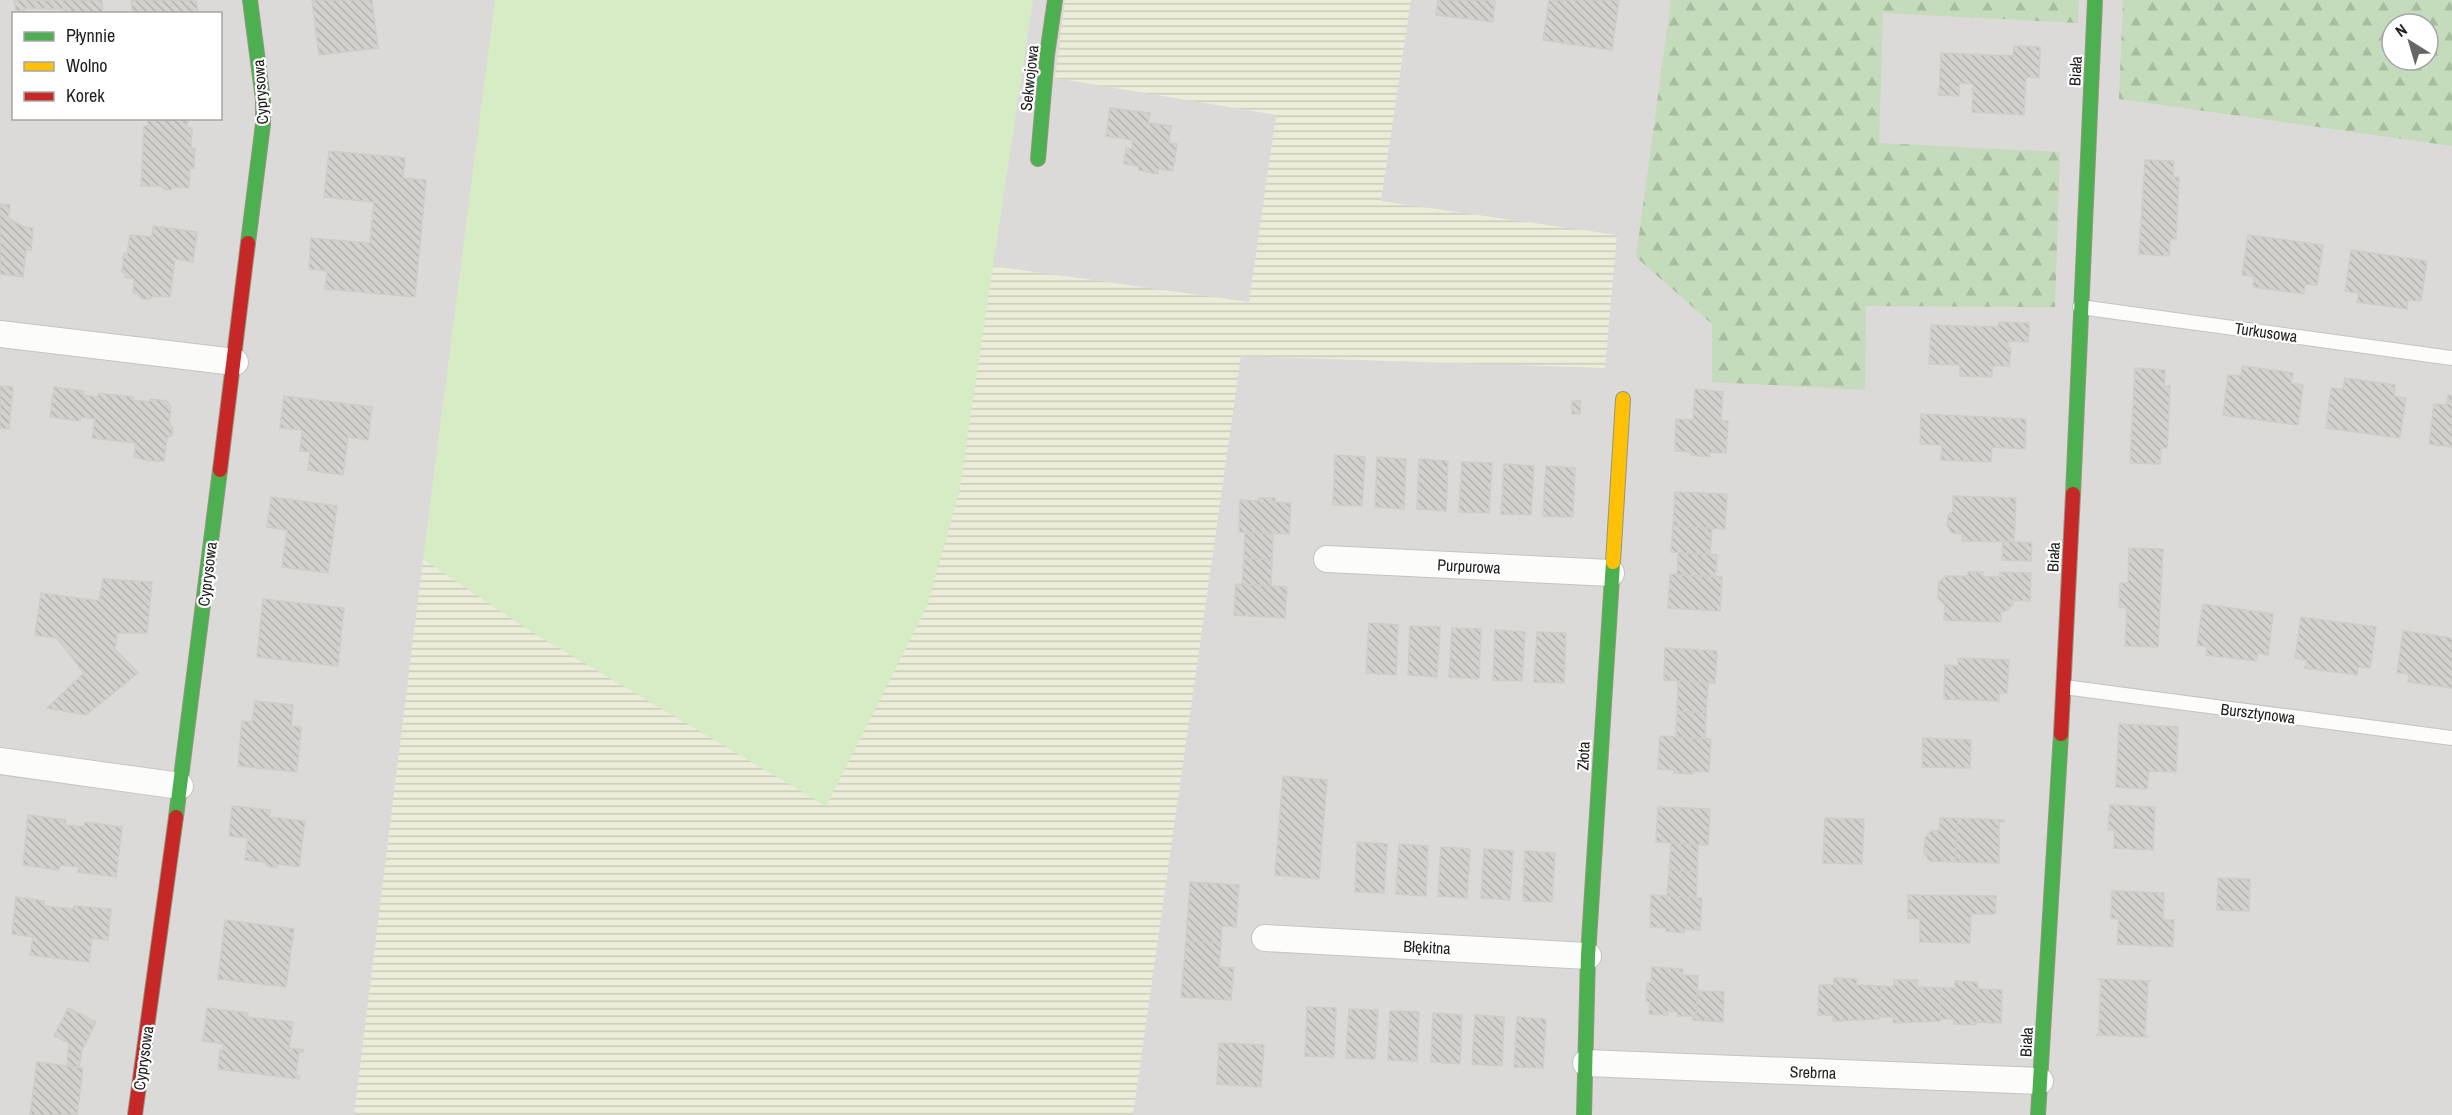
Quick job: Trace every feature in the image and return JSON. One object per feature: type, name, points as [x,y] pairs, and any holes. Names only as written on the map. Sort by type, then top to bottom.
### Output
[{"type":"street","name":"Cyprysowa","points":[[135,1115],[235,362],[263,124],[263,100],[250,0]]},
{"type":"street","name":"Sekwojowa","points":[[1038,159],[1047,55],[1055,0]]},
{"type":"street","name":"Biała","points":[[2038,1115],[2064,687],[2095,0]]},
{"type":"street","points":[[0,334],[235,362]]},
{"type":"street","name":"Złota","points":[[1584,1115],[1588,956],[1623,399]]},
{"type":"street","name":"Purpurowa","points":[[1327,559],[1611,573]]},
{"type":"street","points":[[0,761],[180,786]]},
{"type":"street","name":"Błękitna","points":[[1265,938],[1588,956]]},
{"type":"street","name":"Srebrna","points":[[1586,1063],[2040,1081]]},
{"type":"lane","name":"Turkusowa","points":[[2080,307],[2452,358]]},
{"type":"lane","name":"Bursztynowa","points":[[2064,687],[2452,738]]},
{"type":"shaded area","points":[[0,0],[2452,0],[2452,1115],[0,1115]]},
{"type":"green space","points":[[495,0],[1033,0],[959,493],[927,606],[826,806],[527,629],[423,559]]},
{"type":"green space","points":[[1065,0],[1411,0],[1381,201],[1617,235],[1605,368],[1241,356],[1133,1115],[354,1115],[423,559],[527,629],[826,806],[927,606],[959,493],[992,266],[1249,302],[1276,115],[1055,78]]},
{"type":"green space","points":[[1671,0],[2079,0],[2078,23],[1883,13],[1879,143],[2060,152],[2055,307],[1866,306],[1865,390],[1712,382],[1712,324],[1636,257]]},
{"type":"green space","points":[[2123,0],[2452,0],[2452,146],[2119,99]]},
{"type":"building","points":[[14,0],[102,0],[103,12],[65,12],[64,9],[25,8],[24,11],[16,11]]},
{"type":"building","points":[[131,0],[196,0],[198,12],[133,12]]},
{"type":"building","points":[[312,0],[372,0],[378,48],[319,55]]},
{"type":"building","points":[[1438,0],[1495,0],[1493,22],[1436,15]]},
{"type":"building","points":[[1549,0],[1619,0],[1612,50],[1543,40]]},
{"type":"building","points":[[2014,46],[2040,47],[2039,78],[2026,77],[2024,115],[1972,112],[1973,84],[1959,83],[1959,96],[1939,95],[1941,53],[2013,56]]},
{"type":"building","points":[[1110,108],[1150,113],[1148,123],[1171,126],[1169,143],[1177,144],[1173,171],[1158,169],[1158,174],[1138,170],[1139,166],[1124,164],[1126,148],[1132,149],[1133,140],[1106,136]]},
{"type":"building","points":[[148,120],[188,120],[187,128],[192,128],[191,148],[195,148],[194,168],[190,168],[189,188],[174,187],[171,190],[161,186],[141,186],[144,126],[148,126]]},
{"type":"building","points":[[329,151],[405,158],[403,178],[426,180],[415,297],[325,289],[327,271],[309,269],[311,238],[370,243],[374,202],[324,197]]},
{"type":"building","points":[[2145,160],[2174,161],[2173,177],[2179,177],[2176,239],[2170,239],[2169,256],[2139,254]]},
{"type":"building","points":[[0,204],[10,205],[8,218],[24,227],[33,228],[31,250],[26,250],[23,277],[0,274]]},
{"type":"building","points":[[153,226],[197,232],[193,262],[175,259],[170,297],[154,296],[142,299],[138,294],[133,293],[134,279],[125,277],[125,273],[122,272],[124,253],[127,254],[130,235],[152,237]]},
{"type":"building","points":[[2248,235],[2323,245],[2317,285],[2305,284],[2304,294],[2253,287],[2254,276],[2242,275]]},
{"type":"building","points":[[2351,250],[2427,261],[2421,301],[2408,300],[2407,309],[2357,302],[2359,293],[2345,291]]},
{"type":"building","points":[[1999,322],[2029,323],[2028,342],[2008,341],[2008,348],[2011,348],[2009,366],[1992,366],[1992,377],[1960,376],[1960,365],[1929,364],[1931,325],[1998,327]]},
{"type":"building","points":[[2242,366],[2293,373],[2291,383],[2303,385],[2298,425],[2223,415],[2228,375],[2241,376]]},
{"type":"building","points":[[2135,368],[2165,370],[2164,386],[2170,386],[2167,448],[2161,448],[2160,464],[2130,463]]},
{"type":"building","points":[[2345,378],[2395,385],[2394,396],[2406,398],[2400,438],[2326,428],[2331,388],[2343,389]]},
{"type":"building","points":[[0,386],[13,387],[9,429],[0,428]]},
{"type":"building","points":[[54,387],[84,391],[83,395],[98,397],[98,393],[134,397],[134,400],[149,402],[150,399],[167,401],[171,407],[169,423],[173,428],[172,435],[167,438],[164,461],[148,461],[134,457],[136,443],[92,438],[95,419],[81,417],[80,421],[50,417]]},
{"type":"building","points":[[1695,389],[1723,392],[1721,421],[1728,421],[1726,453],[1709,452],[1710,457],[1675,451],[1676,419],[1693,420]]},
{"type":"building","points":[[2448,395],[2452,396],[2452,447],[2429,444],[2434,404],[2447,405]]},
{"type":"building","points":[[284,396],[372,407],[368,440],[348,437],[343,475],[308,470],[310,452],[300,451],[302,430],[280,428]]},
{"type":"building","points":[[1572,401],[1581,401],[1580,414],[1572,414]]},
{"type":"building","points":[[1921,414],[2026,419],[2025,449],[1992,447],[1991,462],[1941,460],[1942,445],[1920,444]]},
{"type":"building","points":[[1335,455],[1365,457],[1362,506],[1333,505]]},
{"type":"building","points":[[1377,457],[1406,459],[1404,509],[1375,507]]},
{"type":"building","points":[[1419,459],[1448,461],[1446,511],[1417,509]]},
{"type":"building","points":[[1462,462],[1492,463],[1489,513],[1459,512]]},
{"type":"building","points":[[1504,464],[1534,466],[1531,515],[1501,514]]},
{"type":"building","points":[[1546,466],[1575,468],[1573,517],[1543,516]]},
{"type":"building","points":[[1675,492],[1727,494],[1725,529],[1673,526]]},
{"type":"building","points":[[1953,496],[2016,498],[2014,542],[1962,541],[1963,534],[1952,533],[1947,525],[1948,515],[1953,511]]},
{"type":"building","points":[[271,497],[337,506],[328,573],[282,567],[287,530],[267,527]]},
{"type":"building","points":[[1259,498],[1275,498],[1275,502],[1291,503],[1289,534],[1239,532],[1240,500],[1259,501]]},
{"type":"building","points":[[1673,526],[1712,528],[1710,554],[1671,552]]},
{"type":"building","points":[[1245,532],[1273,534],[1272,560],[1244,558]]},
{"type":"building","points":[[2003,541],[2032,543],[2031,561],[2002,560]]},
{"type":"building","points":[[2129,548],[2163,549],[2158,647],[2125,646],[2127,608],[2119,607],[2120,583],[2128,583]]},
{"type":"building","points":[[1678,553],[1717,555],[1715,577],[1677,575]]},
{"type":"building","points":[[1244,558],[1272,560],[1271,586],[1242,584]]},
{"type":"building","points":[[1968,572],[1983,572],[1983,577],[2000,577],[2000,572],[2031,573],[2030,601],[2012,600],[2013,604],[2006,611],[2001,611],[2001,622],[1944,620],[1945,605],[1938,598],[1938,583],[1946,576],[1968,576]]},
{"type":"building","points":[[1670,574],[1722,577],[1720,611],[1668,608]]},
{"type":"building","points":[[103,579],[152,582],[147,633],[117,633],[115,649],[138,673],[86,715],[47,708],[84,673],[57,638],[35,635],[41,593],[99,601]]},
{"type":"building","points":[[1236,584],[1287,587],[1285,618],[1234,615]]},
{"type":"building","points":[[263,599],[344,608],[338,666],[257,657]]},
{"type":"building","points":[[2203,604],[2273,614],[2268,655],[2258,653],[2256,661],[2206,655],[2207,647],[2197,645]]},
{"type":"building","points":[[2301,617],[2376,627],[2370,668],[2358,667],[2357,675],[2305,668],[2307,660],[2295,658]]},
{"type":"building","points":[[1369,623],[1398,625],[1396,675],[1366,673]]},
{"type":"building","points":[[1410,626],[1440,627],[1437,677],[1408,675]]},
{"type":"building","points":[[1452,628],[1481,629],[1479,679],[1449,677]]},
{"type":"building","points":[[1495,630],[1525,632],[1522,681],[1493,680]]},
{"type":"building","points":[[2403,631],[2452,638],[2452,688],[2408,682],[2409,674],[2397,673]]},
{"type":"building","points":[[1537,632],[1566,633],[1564,683],[1534,682]]},
{"type":"building","points":[[1665,648],[1717,651],[1715,683],[1664,680]]},
{"type":"building","points":[[1958,658],[2009,660],[2007,693],[1999,693],[1999,701],[1944,699],[1945,665],[1958,666]]},
{"type":"building","points":[[1678,681],[1708,683],[1706,713],[1677,711]]},
{"type":"building","points":[[255,701],[293,705],[291,726],[301,727],[297,772],[238,766],[242,721],[252,722]]},
{"type":"building","points":[[1677,711],[1706,713],[1705,739],[1676,737]]},
{"type":"building","points":[[2119,724],[2178,727],[2176,772],[2149,771],[2147,789],[2116,787]]},
{"type":"building","points":[[1660,736],[1711,739],[1709,772],[1674,773],[1674,770],[1658,769]]},
{"type":"building","points":[[1923,738],[1971,740],[1970,768],[1922,767]]},
{"type":"building","points":[[1283,776],[1327,780],[1319,879],[1275,875]]},
{"type":"building","points":[[2110,805],[2155,807],[2153,850],[2114,848],[2114,830],[2108,830]]},
{"type":"building","points":[[232,806],[270,810],[269,817],[305,821],[299,867],[279,864],[276,868],[267,866],[265,862],[245,860],[248,838],[229,836]]},
{"type":"building","points":[[1658,807],[1710,809],[1708,845],[1656,842]]},
{"type":"building","points":[[28,815],[66,820],[65,825],[84,827],[85,822],[122,827],[116,877],[78,872],[79,867],[60,865],[59,870],[23,865]]},
{"type":"building","points":[[1825,818],[1864,819],[1862,864],[1823,863]]},
{"type":"building","points":[[1940,818],[1958,818],[1955,862],[1930,861],[1924,853],[1925,838],[1931,831],[1939,831]]},
{"type":"building","points":[[1958,818],[2004,820],[2004,822],[1999,822],[1999,863],[1955,862]]},
{"type":"building","points":[[1357,842],[1387,844],[1384,893],[1355,892]]},
{"type":"building","points":[[1671,843],[1698,845],[1697,872],[1669,870]]},
{"type":"building","points":[[1399,844],[1428,846],[1426,896],[1396,894]]},
{"type":"building","points":[[1441,847],[1470,849],[1467,898],[1438,896]]},
{"type":"building","points":[[1484,849],[1513,851],[1510,900],[1481,898]]},
{"type":"building","points":[[1525,851],[1555,853],[1552,902],[1523,901]]},
{"type":"building","points":[[1669,870],[1697,872],[1696,898],[1667,896]]},
{"type":"building","points":[[2218,878],[2250,879],[2249,911],[2217,910]]},
{"type":"building","points":[[1190,882],[1239,885],[1236,927],[1222,926],[1221,943],[1186,941]]},
{"type":"building","points":[[2112,891],[2164,893],[2163,920],[2174,920],[2173,947],[2117,944],[2119,919],[2111,918]]},
{"type":"building","points":[[1651,895],[1702,898],[1700,930],[1684,929],[1684,933],[1650,927]]},
{"type":"building","points":[[1908,895],[1996,896],[1995,914],[1971,914],[1970,943],[1920,942],[1920,919],[1908,918]]},
{"type":"building","points":[[16,897],[44,901],[44,906],[111,909],[108,940],[92,938],[89,962],[30,955],[33,937],[12,934]]},
{"type":"building","points":[[225,920],[294,929],[286,987],[218,979]]},
{"type":"building","points":[[1186,941],[1221,943],[1219,967],[1234,968],[1231,1000],[1181,997]]},
{"type":"building","points":[[1652,967],[1683,969],[1682,975],[1698,976],[1696,1016],[1677,1016],[1677,1012],[1668,1011],[1668,1015],[1649,1014],[1650,1002],[1646,1001],[1647,983],[1651,983]]},
{"type":"building","points":[[1834,978],[1857,979],[1856,985],[1881,986],[1879,1019],[1833,1021],[1833,1015],[1818,1015],[1819,985],[1834,985]]},
{"type":"building","points":[[2099,979],[2150,981],[2148,983],[2145,1035],[2148,1037],[2097,1035],[2099,1033],[2101,981]]},
{"type":"building","points":[[1894,980],[1917,980],[1917,987],[1941,988],[1940,1021],[1893,1023],[1893,1017],[1879,1017],[1881,986],[1894,987]]},
{"type":"building","points":[[1955,981],[1977,982],[1978,989],[2002,990],[2001,1023],[1954,1024],[1954,1019],[1940,1019],[1941,988],[1955,988]]},
{"type":"building","points":[[1698,991],[1724,992],[1723,1022],[1693,1020],[1693,1016],[1696,1016]]},
{"type":"building","points":[[1307,1007],[1336,1008],[1334,1057],[1305,1056]]},
{"type":"building","points":[[68,1008],[96,1022],[82,1050],[79,1067],[67,1066],[69,1043],[54,1036]]},
{"type":"building","points":[[207,1008],[248,1013],[247,1017],[293,1022],[289,1048],[303,1050],[299,1052],[296,1075],[300,1076],[299,1079],[218,1069],[220,1049],[223,1050],[224,1044],[203,1041]]},
{"type":"building","points":[[1349,1009],[1378,1010],[1375,1059],[1346,1058]]},
{"type":"building","points":[[1390,1011],[1419,1012],[1417,1061],[1388,1060]]},
{"type":"building","points":[[1433,1013],[1462,1015],[1460,1064],[1431,1062]]},
{"type":"building","points":[[1475,1015],[1504,1017],[1502,1066],[1472,1064]]},
{"type":"building","points":[[1517,1017],[1546,1019],[1543,1068],[1514,1067]]},
{"type":"building","points":[[1219,1043],[1264,1045],[1261,1087],[1217,1084]]},
{"type":"building","points":[[37,1062],[83,1068],[77,1115],[30,1115]]},
{"type":"traffic: fast","points":[[248,243],[263,124],[263,100],[250,0]]},
{"type":"traffic: fast","points":[[1038,159],[1047,55],[1055,0]]},
{"type":"traffic: fast","points":[[2073,494],[2095,0]]},
{"type":"traffic: fast","points":[[176,817],[220,470]]},
{"type":"traffic: fast","points":[[1584,1115],[1588,956],[1613,562]]},
{"type":"traffic: fast","points":[[2038,1115],[2061,734]]},
{"type":"traffic: slow","points":[[1613,562],[1623,399]]},
{"type":"traffic: jam","points":[[220,470],[248,243]]},
{"type":"traffic: jam","points":[[2061,734],[2073,494]]},
{"type":"traffic: jam","points":[[135,1115],[176,817]]}]
